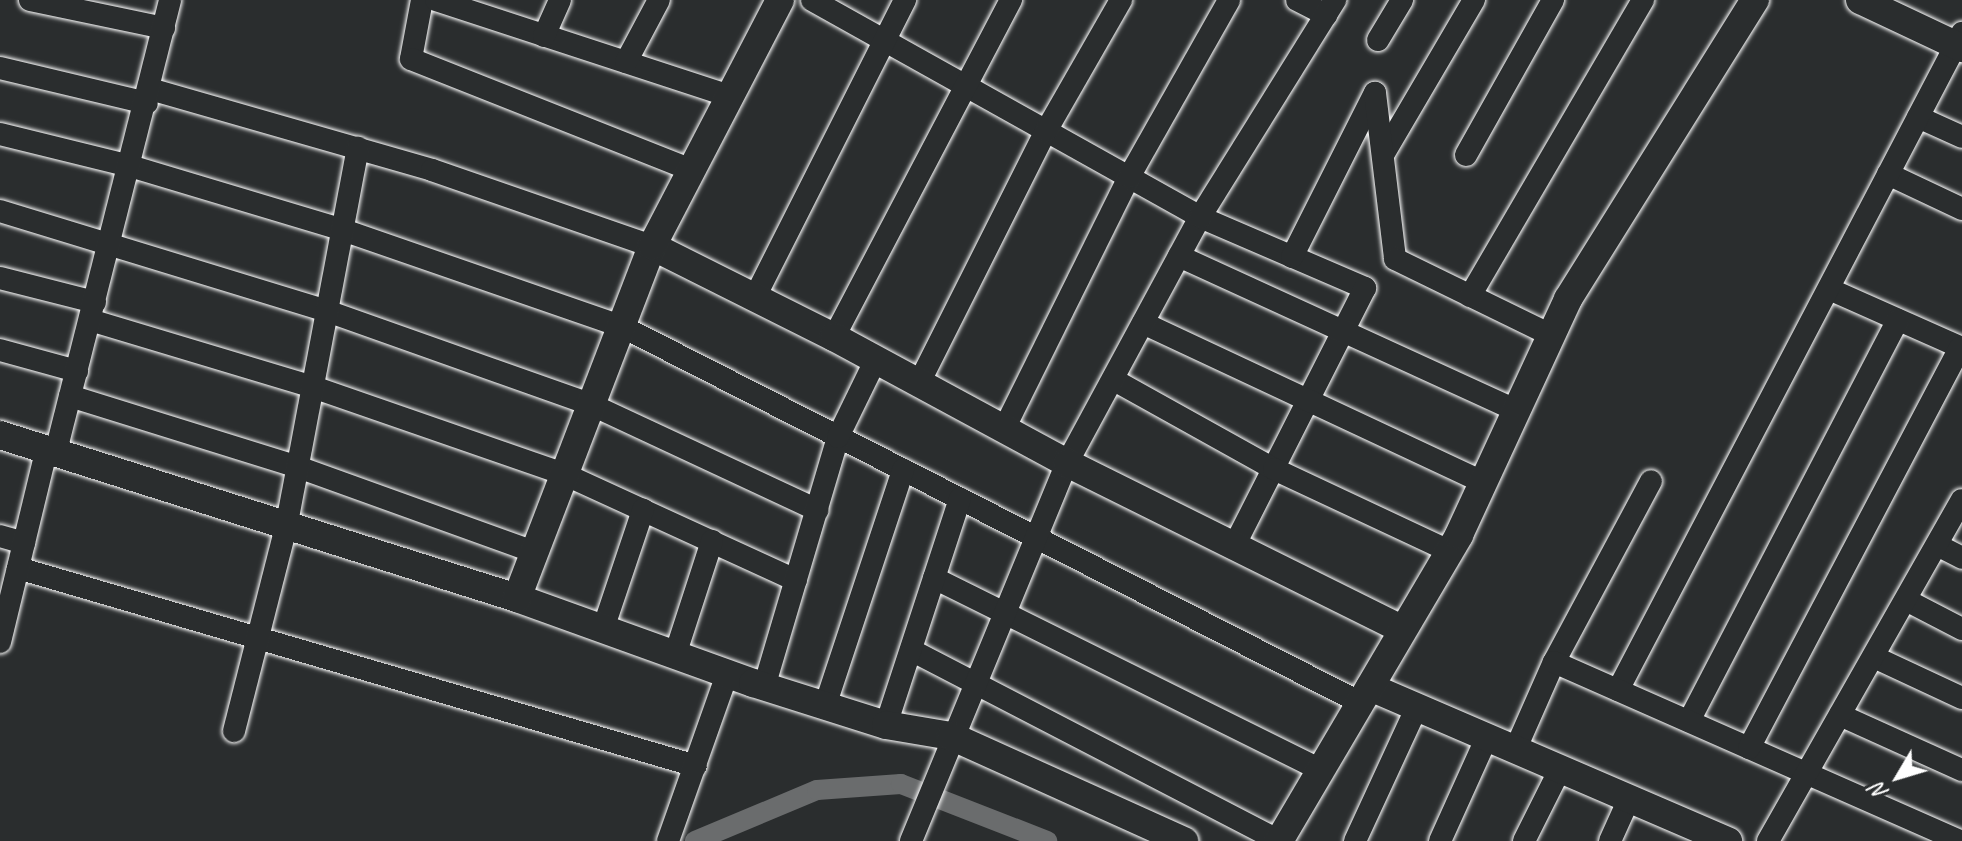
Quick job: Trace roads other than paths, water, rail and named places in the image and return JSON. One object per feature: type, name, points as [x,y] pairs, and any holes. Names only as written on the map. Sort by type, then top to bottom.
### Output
[{"type":"street","points":[[30,0],[164,28]]},
{"type":"street","points":[[0,642],[24,543],[77,371],[149,96],[170,0]]},
{"type":"street","points":[[422,0],[411,59],[691,170]]},
{"type":"street","points":[[436,0],[729,96]]},
{"type":"street","points":[[544,36],[560,0]]},
{"type":"street","points":[[626,62],[659,0]]},
{"type":"street","points":[[517,598],[652,246],[780,0]]},
{"type":"street","points":[[812,0],[1200,217],[1365,288],[1234,546]]},
{"type":"street","points":[[755,297],[905,0]]},
{"type":"street","points":[[834,337],[1011,0]]},
{"type":"street","points":[[919,383],[1046,131],[1121,0]]},
{"type":"street","points":[[1004,429],[1129,177],[1229,0]]},
{"type":"street","points":[[914,834],[951,736],[979,683],[1067,463],[1200,217],[1330,8],[1297,0]]},
{"type":"street","points":[[1378,40],[1402,0]]},
{"type":"street","points":[[1383,155],[1474,0]]},
{"type":"street","points":[[1466,155],[1553,0]]},
{"type":"street","points":[[1470,296],[1643,0]]},
{"type":"street","points":[[911,650],[1279,841],[1323,771],[1449,551],[1551,335],[1669,133],[1755,0]]},
{"type":"street","points":[[1618,690],[1960,42],[1860,0]]},
{"type":"street","points":[[0,68],[149,96],[358,148],[652,246],[834,337],[1067,463],[1402,629]]},
{"type":"street","points":[[1292,257],[1375,93],[1395,259],[1551,335]]},
{"type":"street","points":[[1918,117],[1962,137]]},
{"type":"street","points":[[0,134],[130,166],[343,230],[621,326],[1037,538],[1365,695],[1417,707],[1516,748],[1710,838]]},
{"type":"street","points":[[234,731],[287,523],[358,148]]},
{"type":"street","points":[[1888,174],[1962,209]]},
{"type":"street","points":[[0,211],[111,241],[327,311],[590,404],[817,510]]},
{"type":"street","points":[[1179,256],[1516,410]]},
{"type":"street","points":[[0,278],[564,474],[796,580]]},
{"type":"street","points":[[1749,748],[1961,348],[1829,289]]},
{"type":"street","points":[[1689,721],[1898,320]]},
{"type":"street","points":[[1143,323],[1483,482]]},
{"type":"street","points":[[0,350],[77,371]]},
{"type":"street","points":[[764,687],[838,437],[876,359]]},
{"type":"street","points":[[1114,380],[1274,469],[1449,551]]},
{"type":"street","points":[[70,396],[298,467],[534,552]]},
{"type":"street","points":[[0,435],[517,598],[764,687],[886,725],[951,736],[1173,838]]},
{"type":"street","points":[[825,706],[903,470]]},
{"type":"street","points":[[1516,748],[1554,662],[1651,481]]},
{"type":"street","points":[[886,725],[960,499]]},
{"type":"street","points":[[1768,841],[1962,500]]},
{"type":"street","points":[[603,629],[643,510]]},
{"type":"street","points":[[0,536],[24,543]]},
{"type":"street","points":[[675,655],[712,541]]},
{"type":"street","points":[[1937,545],[1962,558]]},
{"type":"street","points":[[18,568],[696,766]]},
{"type":"street","points":[[934,578],[1323,771]]},
{"type":"street","points":[[1906,600],[1962,629]]},
{"type":"street","points":[[1874,657],[1962,698]]},
{"type":"street","points":[[1554,662],[1959,841]]},
{"type":"street","points":[[668,841],[727,674]]},
{"type":"street","points":[[1355,841],[1417,707]]},
{"type":"street","points":[[1840,715],[1962,770]]},
{"type":"street","points":[[1440,841],[1487,737]]},
{"type":"street","points":[[1524,841],[1560,769]]},
{"type":"street","points":[[1610,841],[1629,799]]},
{"type":"waterway","points":[[695,841],[817,790],[901,784],[1047,841]]}]
